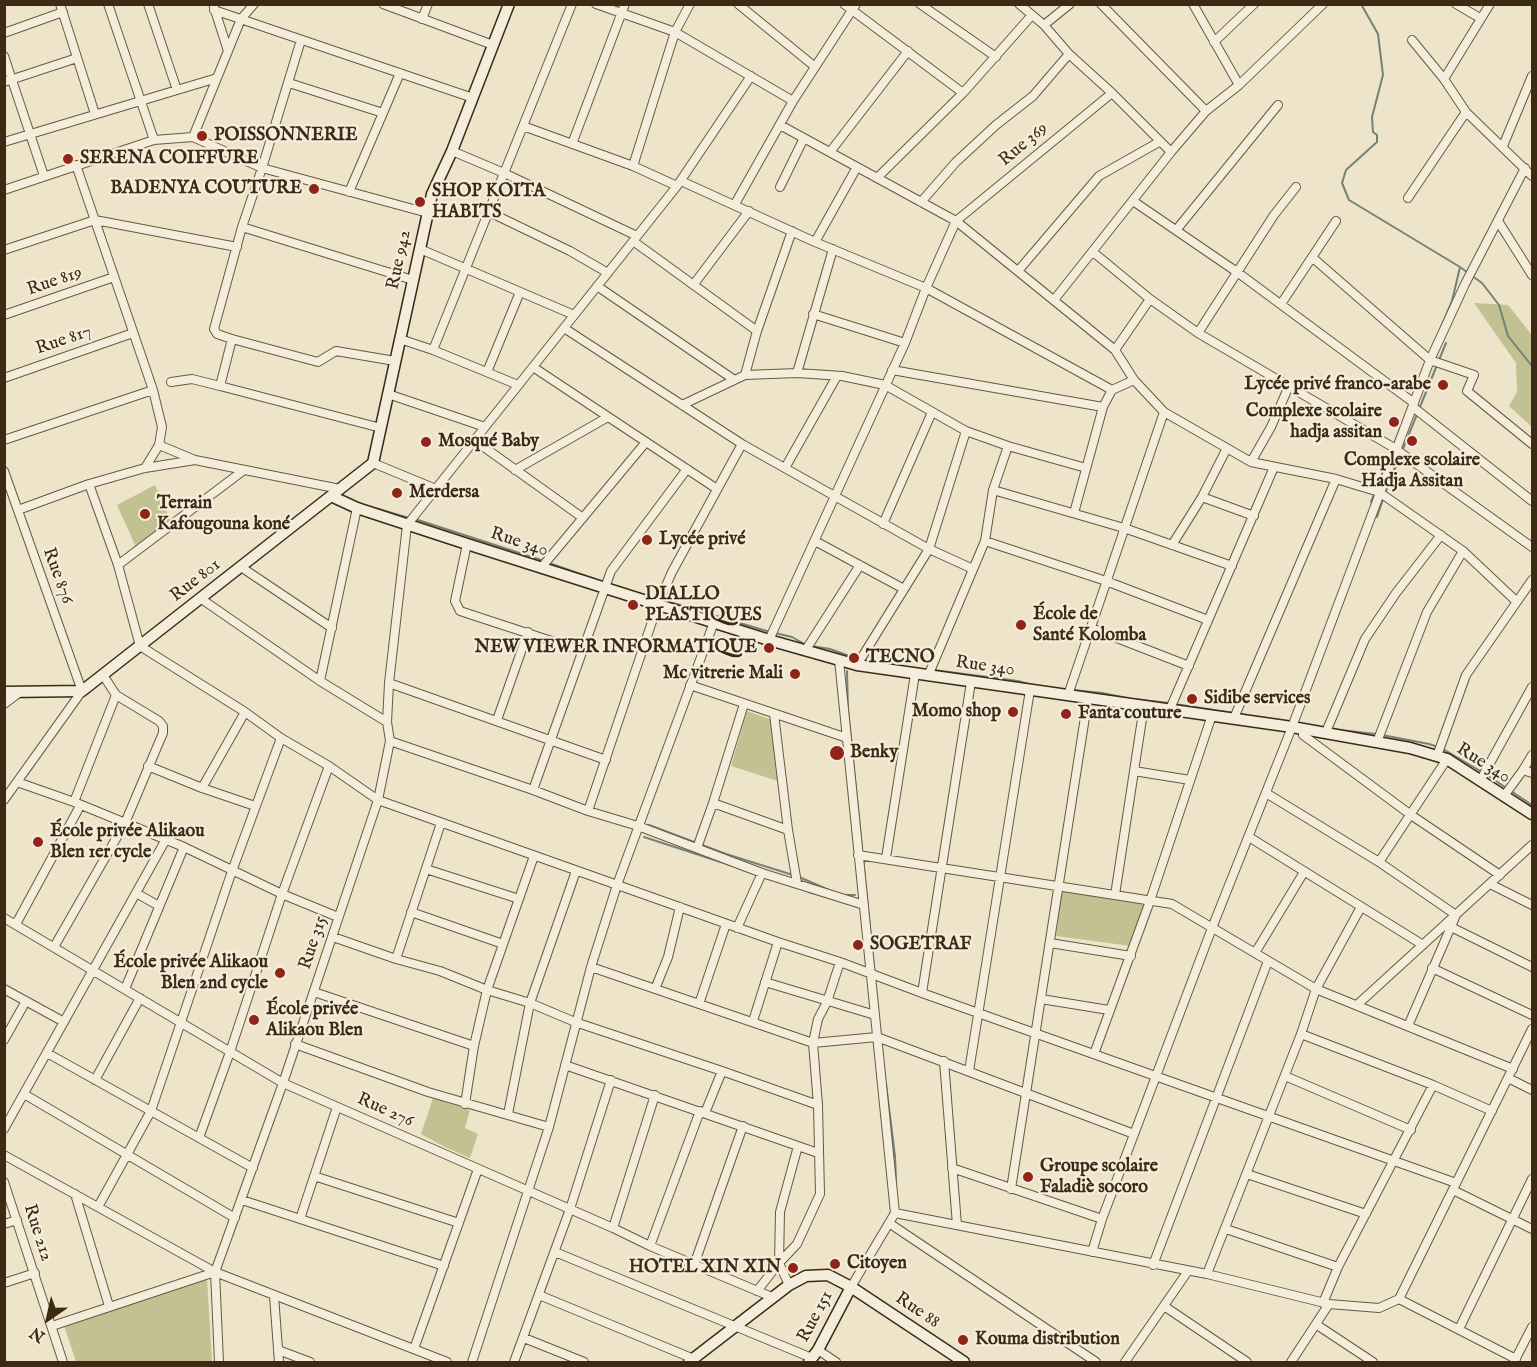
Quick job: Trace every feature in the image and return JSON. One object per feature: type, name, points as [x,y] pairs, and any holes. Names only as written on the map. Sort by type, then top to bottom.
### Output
[{"type":"street","points":[[108,4],[154,140]]},
{"type":"street","points":[[148,4],[177,90]]},
{"type":"street","points":[[193,137],[241,19],[254,4]]},
{"type":"street","points":[[383,4],[493,45]]},
{"type":"street","points":[[422,19],[428,4]]},
{"type":"street","name":"Rue 942","points":[[373,463],[432,194],[452,151],[509,4]]},
{"type":"street","points":[[433,350],[572,4]]},
{"type":"street","points":[[596,4],[675,32],[793,101]]},
{"type":"street","points":[[572,144],[626,4]]},
{"type":"street","points":[[633,166],[675,32],[690,4]]},
{"type":"street","points":[[738,4],[814,66]]},
{"type":"street","points":[[844,4],[853,8],[963,93]]},
{"type":"street","points":[[920,4],[996,57]]},
{"type":"street","points":[[1018,4],[1044,25],[1069,54],[1171,152]]},
{"type":"street","points":[[1044,25],[1070,4]]},
{"type":"street","points":[[1101,4],[1206,111]]},
{"type":"street","points":[[1193,4],[1239,85]]},
{"type":"street","points":[[1214,42],[1254,4]]},
{"type":"street","points":[[1054,300],[1206,111],[1239,85],[1323,4]]},
{"type":"street","points":[[1456,4],[1480,18]]},
{"type":"street","points":[[1444,79],[1490,4]]},
{"type":"street","points":[[214,7],[241,19],[473,98]]},
{"type":"street","points":[[214,7],[228,51]]},
{"type":"street","points":[[4,33],[62,8],[95,114]]},
{"type":"street","points":[[735,204],[814,66],[853,8]]},
{"type":"street","points":[[877,178],[963,93],[1032,15]]},
{"type":"street","points":[[301,39],[242,227],[214,330],[217,334],[232,339],[318,362],[336,351],[395,361]]},
{"type":"street","points":[[1412,40],[1444,79],[1466,112],[1533,176]]},
{"type":"street","points":[[830,152],[908,51]]},
{"type":"street","points":[[921,202],[956,162],[996,125],[1034,96],[1069,54]]},
{"type":"street","points":[[4,56],[8,81],[44,176]]},
{"type":"street","points":[[8,81],[77,58]]},
{"type":"street","points":[[349,192],[400,73]]},
{"type":"street","points":[[407,525],[679,183],[750,76]]},
{"type":"street","points":[[1503,146],[1533,76]]},
{"type":"street","points":[[4,142],[217,78]]},
{"type":"street","points":[[289,83],[383,113]]},
{"type":"street","name":"Rue 369","points":[[956,221],[1112,93]]},
{"type":"street","points":[[1177,229],[1278,105]]},
{"type":"street","points":[[1407,198],[1466,112]]},
{"type":"street","points":[[780,124],[956,221],[1115,350],[1134,380],[1164,412],[1251,462],[1336,479],[1379,492],[1463,551],[1516,601]]},
{"type":"street","points":[[523,126],[735,204],[814,242],[926,288],[1112,390]]},
{"type":"street","points":[[4,190],[154,140],[193,137],[262,168],[428,213]]},
{"type":"street","points":[[780,187],[804,138]]},
{"type":"street","points":[[1018,271],[1100,176],[1159,142]]},
{"type":"street","points":[[452,151],[504,173],[635,238],[757,331]]},
{"type":"street","points":[[76,165],[153,390],[162,427],[159,445],[145,468]]},
{"type":"street","points":[[814,242],[857,167]]},
{"type":"street","points":[[1092,1252],[1102,1219],[1212,928],[1266,793],[1298,728],[1379,492],[1430,360],[1465,284],[1525,168]]},
{"type":"street","points":[[1198,333],[1274,215],[1296,187]]},
{"type":"street","points":[[1133,201],[1177,229],[1281,304],[1414,405],[1533,501]]},
{"type":"street","points":[[694,284],[749,211]]},
{"type":"street","points":[[489,212],[570,251],[608,273]]},
{"type":"street","points":[[4,250],[95,220],[237,247]]},
{"type":"street","points":[[769,640],[892,370],[956,221]]},
{"type":"street","points":[[1281,304],[1336,221]]},
{"type":"street","points":[[1498,221],[1533,275]]},
{"type":"street","points":[[242,227],[413,280]]},
{"type":"street","points":[[745,375],[757,331],[792,231]]},
{"type":"street","points":[[420,249],[574,315]]},
{"type":"street","points":[[797,373],[832,249]]},
{"type":"street","points":[[1093,252],[1150,299],[1198,333],[1396,449],[1533,547]]},
{"type":"street","points":[[1313,258],[1430,360],[1474,375],[1467,391],[1533,444]]},
{"type":"street","name":"Rue 819","points":[[4,315],[114,277]]},
{"type":"street","points":[[597,286],[732,379]]},
{"type":"street","points":[[487,372],[520,292]]},
{"type":"street","points":[[1115,350],[1150,299]]},
{"type":"street","points":[[813,314],[904,343]]},
{"type":"street","points":[[564,328],[742,444],[929,549],[973,569]]},
{"type":"street","name":"Rue 817","points":[[4,378],[133,333]]},
{"type":"street","points":[[219,386],[232,339]]},
{"type":"street","points":[[400,339],[433,350],[518,386]]},
{"type":"street","points":[[533,367],[717,489]]},
{"type":"street","points":[[892,370],[1103,407]]},
{"type":"street","points":[[682,405],[732,379],[745,375],[797,373],[837,376],[885,385],[966,431],[1008,446],[1086,468]]},
{"type":"street","points":[[785,468],[837,376]]},
{"type":"street","points":[[171,382],[192,379],[381,428]]},
{"type":"street","points":[[1074,513],[1103,407],[1112,390],[1134,380]]},
{"type":"street","points":[[1251,462],[1271,427],[1289,386]]},
{"type":"street","points":[[4,440],[153,390]]},
{"type":"street","points":[[388,394],[485,427]]},
{"type":"street","points":[[883,524],[932,412]]},
{"type":"street","points":[[1068,695],[1164,412]]},
{"type":"street","points":[[515,470],[608,417]]},
{"type":"street","points":[[857,665],[929,549],[966,431]]},
{"type":"street","points":[[474,440],[583,518]]},
{"type":"street","points":[[541,568],[646,442]]},
{"type":"street","points":[[588,811],[658,604],[672,572],[742,444]]},
{"type":"street","points":[[159,445],[195,460],[336,492]]},
{"type":"street","points":[[928,676],[985,541],[993,490],[1008,446]]},
{"type":"street","points":[[1172,544],[1202,497],[1227,448]]},
{"type":"street","points":[[18,510],[89,484],[145,468],[195,460]]},
{"type":"street","points":[[373,463],[436,489]]},
{"type":"street","name":"Rue 801","points":[[82,691],[373,463]]},
{"type":"street","points":[[1170,709],[1274,467]]},
{"type":"street","points":[[532,790],[611,571],[687,469]]},
{"type":"street","points":[[118,565],[243,470]]},
{"type":"street","name":"Rue 876","points":[[4,471],[8,491],[18,510],[82,691]]},
{"type":"street","points":[[1234,718],[1336,479]]},
{"type":"street","points":[[89,484],[118,565],[140,646],[245,712],[281,738],[329,766],[378,800],[737,928],[840,962],[1394,1161],[1455,1186],[1512,1220],[1533,1229]]},
{"type":"street","points":[[993,490],[1124,528],[1232,566]]},
{"type":"street","name":"Rue 340","points":[[336,492],[357,508],[407,525],[769,640],[857,665],[1234,718],[1410,748],[1442,757],[1533,814]]},
{"type":"street","points":[[1202,497],[1254,516]]},
{"type":"street","points":[[320,681],[357,508]]},
{"type":"street","name":"Rue 315","points":[[219,1362],[215,1272],[283,1083],[378,800],[390,741],[387,722],[389,683],[407,525]]},
{"type":"street","points":[[1326,732],[1365,639],[1396,592],[1441,535]]},
{"type":"street","points":[[815,541],[904,589]]},
{"type":"street","points":[[985,541],[1106,581],[1208,620]]},
{"type":"street","points":[[467,544],[455,601],[460,611],[582,651]]},
{"type":"street","points":[[1377,742],[1427,612],[1463,551]]},
{"type":"street","points":[[805,651],[860,565]]},
{"type":"street","points":[[241,567],[332,628]]},
{"type":"street","points":[[1379,862],[1411,815],[1442,757],[1466,675],[1533,580]]},
{"type":"street","points":[[200,598],[320,681],[387,722]]},
{"type":"street","points":[[472,1362],[549,1127],[575,1022],[617,885],[714,622]]},
{"type":"street","points":[[1091,628],[1189,666]]},
{"type":"street","points":[[497,720],[528,632]]},
{"type":"street","points":[[839,660],[895,1213],[851,1287]]},
{"type":"street","points":[[886,858],[915,674]]},
{"type":"street","points":[[54,947],[125,823],[163,733],[163,726],[159,721],[116,695],[103,675]]},
{"type":"street","points":[[922,993],[971,682]]},
{"type":"street","points":[[389,683],[606,760]]},
{"type":"street","points":[[690,685],[847,738]]},
{"type":"street","points":[[1480,781],[1533,687]]},
{"type":"street","points":[[969,1071],[1030,690]]},
{"type":"street","points":[[4,692],[82,691]]},
{"type":"street","points":[[4,800],[82,691]]},
{"type":"street","points":[[4,704],[20,692]]},
{"type":"street","points":[[16,924],[77,804],[116,695]]},
{"type":"street","points":[[1011,1189],[1088,698]]},
{"type":"street","points":[[697,848],[744,704]]},
{"type":"street","points":[[1114,895],[1144,706]]},
{"type":"street","points":[[202,788],[245,712]]},
{"type":"street","points":[[774,714],[797,883]]},
{"type":"street","points":[[1094,1054],[1131,956],[1212,715]]},
{"type":"street","points":[[1298,728],[1303,735],[1411,815],[1500,875]]},
{"type":"street","points":[[98,1207],[151,1111],[232,871],[281,738]]},
{"type":"street","points":[[390,741],[588,811],[638,826],[762,873],[864,905]]},
{"type":"street","points":[[1504,796],[1533,755]]},
{"type":"street","points":[[148,766],[255,806]]},
{"type":"street","points":[[199,1138],[282,894],[329,766]]},
{"type":"street","points":[[1523,770],[1533,773]]},
{"type":"street","points":[[1134,771],[1190,780]]},
{"type":"street","points":[[17,782],[184,847],[282,894],[338,917]]},
{"type":"street","points":[[1266,793],[1379,862],[1456,915]]},
{"type":"street","points":[[713,803],[788,830]]},
{"type":"street","points":[[396,959],[441,823]]},
{"type":"street","points":[[1249,837],[1423,945]]},
{"type":"street","points":[[4,1129],[165,841]]},
{"type":"street","points":[[1357,1005],[1533,845]]},
{"type":"street","points":[[125,990],[184,847]]},
{"type":"street","points":[[858,855],[1172,904],[1316,989],[1512,1069]]},
{"type":"street","points":[[465,1104],[474,1046],[487,990],[534,856]]},
{"type":"street","points":[[426,869],[519,899]]},
{"type":"street","points":[[508,1114],[530,1003],[576,870]]},
{"type":"street","points":[[1255,953],[1304,872]]},
{"type":"street","points":[[737,928],[762,873]]},
{"type":"street","points":[[1490,884],[1533,905]]},
{"type":"street","points":[[136,893],[159,906]]},
{"type":"street","points":[[1207,1274],[1285,1076],[1316,989],[1361,907]]},
{"type":"street","points":[[655,989],[668,957],[680,908]]},
{"type":"street","points":[[411,912],[504,944]]},
{"type":"street","points":[[1408,1026],[1456,915]]},
{"type":"street","name":"Rue 276","points":[[4,918],[283,1083],[613,1227],[650,1246],[772,1297]]},
{"type":"street","points":[[699,1004],[726,924]]},
{"type":"street","points":[[1450,927],[1533,967]]},
{"type":"street","points":[[333,937],[396,959],[440,971],[487,990],[530,1003],[575,1022],[818,1105]]},
{"type":"street","points":[[753,1022],[778,942]]},
{"type":"street","points":[[1050,943],[1131,956]]},
{"type":"street","points":[[1153,1265],[1268,961]]},
{"type":"street","points":[[756,1291],[797,1244],[820,1194],[818,1105],[813,1043],[818,1019],[827,1002],[840,962]]},
{"type":"street","points":[[591,967],[813,1043],[877,1036],[1134,1134]]},
{"type":"street","points":[[1432,968],[1533,1015]]},
{"type":"street","points":[[765,982],[875,1016]]},
{"type":"street","points":[[4,989],[64,1023]]},
{"type":"street","points":[[314,992],[474,1046]]},
{"type":"street","points":[[95,1080],[140,999]]},
{"type":"street","points":[[1041,999],[1109,1010]]},
{"type":"street","points":[[4,1040],[26,1001]]},
{"type":"street","points":[[895,1213],[1207,1274],[1326,1303],[1379,1308],[1399,1299],[1533,1029]]},
{"type":"street","points":[[1301,1034],[1433,1085],[1492,1111]]},
{"type":"street","points":[[295,1044],[465,1104],[549,1127]]},
{"type":"street","points":[[47,1053],[253,1168]]},
{"type":"street","points":[[944,1061],[957,1225]]},
{"type":"street","points":[[565,1065],[818,1153]]},
{"type":"street","points":[[650,1246],[703,1112],[722,1071]]},
{"type":"street","points":[[1285,1076],[1411,1130]]},
{"type":"street","points":[[1508,1078],[1533,1090]]},
{"type":"street","points":[[514,1362],[570,1209],[611,1080]]},
{"type":"street","points":[[1291,1362],[1317,1325],[1338,1268],[1433,1085]]},
{"type":"street","points":[[24,1094],[235,1218]]},
{"type":"street","points":[[613,1227],[655,1095]]},
{"type":"street","points":[[300,1220],[337,1107]]},
{"type":"street","points":[[694,1264],[743,1126]]},
{"type":"street","points":[[789,1285],[779,1263],[780,1212],[798,1146]]},
{"type":"street","points":[[4,1155],[215,1272],[447,1362]]},
{"type":"street","points":[[414,1349],[478,1168]]},
{"type":"street","points":[[952,1168],[1102,1219]]},
{"type":"street","points":[[1247,1174],[1366,1214]]},
{"type":"street","points":[[314,1176],[459,1223]]},
{"type":"street","points":[[1459,1329],[1533,1179]]},
{"type":"street","name":"Rue 212","points":[[4,1182],[63,1362]]},
{"type":"street","points":[[75,1194],[109,1306]]},
{"type":"street","points":[[242,1200],[444,1266]]},
{"type":"street","points":[[4,1224],[17,1220]]},
{"type":"street","points":[[889,1223],[1096,1362]]},
{"type":"street","points":[[1226,1229],[1338,1268]]},
{"type":"street","points":[[555,1252],[813,1357],[836,1362]]},
{"type":"street","points":[[1125,1362],[1188,1271]]},
{"type":"street","points":[[52,1326],[215,1272]]},
{"type":"street","points":[[4,1283],[35,1273]]},
{"type":"street","name":"Rue 88","points":[[692,1360],[789,1285],[806,1276],[828,1275],[851,1287],[964,1362]]},
{"type":"street","name":"Rue 151","points":[[813,1357],[851,1287]]},
{"type":"street","points":[[539,1295],[692,1360]]},
{"type":"street","points":[[274,1296],[279,1362]]},
{"type":"street","points":[[1399,1299],[1515,1360],[1533,1327]]},
{"type":"street","points":[[1164,1306],[1247,1362]]},
{"type":"street","points":[[1317,1325],[1373,1362]]},
{"type":"street","points":[[524,1338],[584,1362]]},
{"type":"street","points":[[278,1350],[310,1362]]},
{"type":"green space","points":[[1474,303],[1508,305],[1532,335],[1532,427],[1509,406],[1517,392],[1516,363]]},
{"type":"green space","name":"Terrain Kafougouna koné","points":[[155,485],[172,524],[136,547],[117,505]]},
{"type":"green space","points":[[747,711],[772,720],[781,782],[731,766]]},
{"type":"green space","points":[[1066,890],[1141,902],[1144,909],[1131,946],[1056,936],[1061,894]]},
{"type":"green space","points":[[433,1098],[470,1110],[465,1128],[478,1134],[470,1158],[421,1134]]},
{"type":"green space","points":[[207,1278],[212,1362],[76,1362],[64,1325]]},
{"type":"waterway","points":[[1361,4],[1378,34],[1383,75],[1372,117],[1373,132],[1377,135],[1377,142],[1346,170],[1342,183],[1349,200],[1460,267],[1482,283],[1499,305],[1508,336],[1532,366]]},
{"type":"waterway","points":[[1434,344],[1452,301],[1460,267]]},
{"type":"waterway","points":[[1439,360],[1446,343]]},
{"type":"waterway","points":[[1385,493],[1437,365]]},
{"type":"waterway","points":[[1394,444],[1417,385]]},
{"type":"waterway","points":[[1376,489],[1392,449]]},
{"type":"waterway","points":[[1371,502],[1374,494]]},
{"type":"waterway","points":[[1377,517],[1383,499]]},
{"type":"waterway","points":[[375,508],[409,518]]},
{"type":"waterway","points":[[415,519],[544,561]]},
{"type":"waterway","points":[[549,563],[606,583]]},
{"type":"waterway","points":[[663,600],[770,632]]},
{"type":"waterway","points":[[775,633],[792,637],[806,645]]},
{"type":"waterway","points":[[811,646],[830,649],[858,659]]},
{"type":"waterway","points":[[863,660],[875,662]]},
{"type":"waterway","points":[[934,670],[1018,681],[1032,685]]},
{"type":"waterway","points":[[847,671],[848,709],[874,968]]},
{"type":"waterway","points":[[1053,688],[1068,690]]},
{"type":"waterway","points":[[1073,690],[1127,698]]},
{"type":"waterway","points":[[1133,699],[1169,703]]},
{"type":"waterway","points":[[1174,704],[1234,713]]},
{"type":"waterway","points":[[1240,714],[1293,722]]},
{"type":"waterway","points":[[1331,729],[1376,734]]},
{"type":"waterway","points":[[1382,735],[1438,747]]},
{"type":"waterway","points":[[1443,749],[1482,772]]},
{"type":"waterway","points":[[1487,775],[1532,805]]},
{"type":"waterway","points":[[649,825],[726,854],[793,875]]},
{"type":"waterway","points":[[644,837],[733,866]]},
{"type":"waterway","points":[[799,877],[829,890]]},
{"type":"waterway","points":[[809,892],[850,904]]},
{"type":"waterway","points":[[843,895],[855,895]]},
{"type":"waterway","points":[[875,983],[879,1022]]},
{"type":"waterway","points":[[886,1084],[896,1180]]},
{"type":"place","name":"POISSONNERIE","points":[[202,136]]},
{"type":"place","name":"SERENA COIFFURE","points":[[68,159]]},
{"type":"place","name":"BADENYA COUTURE","points":[[314,189]]},
{"type":"place","name":"SHOP KOITA HABITS","points":[[420,202]]},
{"type":"place","name":"Lycée privé franco-arabe","points":[[1443,385]]},
{"type":"place","name":"Complexe scolaire hadja assitan","points":[[1394,422]]},
{"type":"place","name":"Complexe scolaire Hadja Assitan","points":[[1412,441]]},
{"type":"place","name":"Mosqué Baby","points":[[426,442]]},
{"type":"place","name":"Merdersa","points":[[397,493]]},
{"type":"place","name":"Terrain Kafougouna koné","points":[[145,514]]},
{"type":"place","name":"Lycée privé","points":[[647,540]]},
{"type":"place","name":"DIALLO PLASTIQUES","points":[[633,605]]},
{"type":"place","name":"École de Santé Kolomba","points":[[1021,625]]},
{"type":"place","name":"NEW VIEWER INFORMATIQUE","points":[[769,648]]},
{"type":"place","name":"TECNO","points":[[854,658]]},
{"type":"place","name":"Mc vitrerie Mali","points":[[795,674]]},
{"type":"place","name":"Sidibe services","points":[[1192,699]]},
{"type":"place","name":"Momo shop","points":[[1013,712]]},
{"type":"place","name":"Fanta couture","points":[[1066,714]]},
{"type":"place","name":"Benky","points":[[837,753]]},
{"type":"place","name":"École privée Alikaou Blen 1er cycle","points":[[38,842]]},
{"type":"place","name":"SOGETRAF","points":[[858,945]]},
{"type":"place","name":"École privée Alikaou Blen 2nd cycle","points":[[280,973]]},
{"type":"place","name":"École privée Alikaou Blen","points":[[254,1020]]},
{"type":"place","name":"Groupe scolaire Faladiè socoro","points":[[1028,1177]]},
{"type":"place","name":"Citoyen","points":[[835,1264]]},
{"type":"place","name":"HOTEL XIN XIN","points":[[793,1268]]},
{"type":"place","name":"Kouma distribution","points":[[963,1340]]}]
